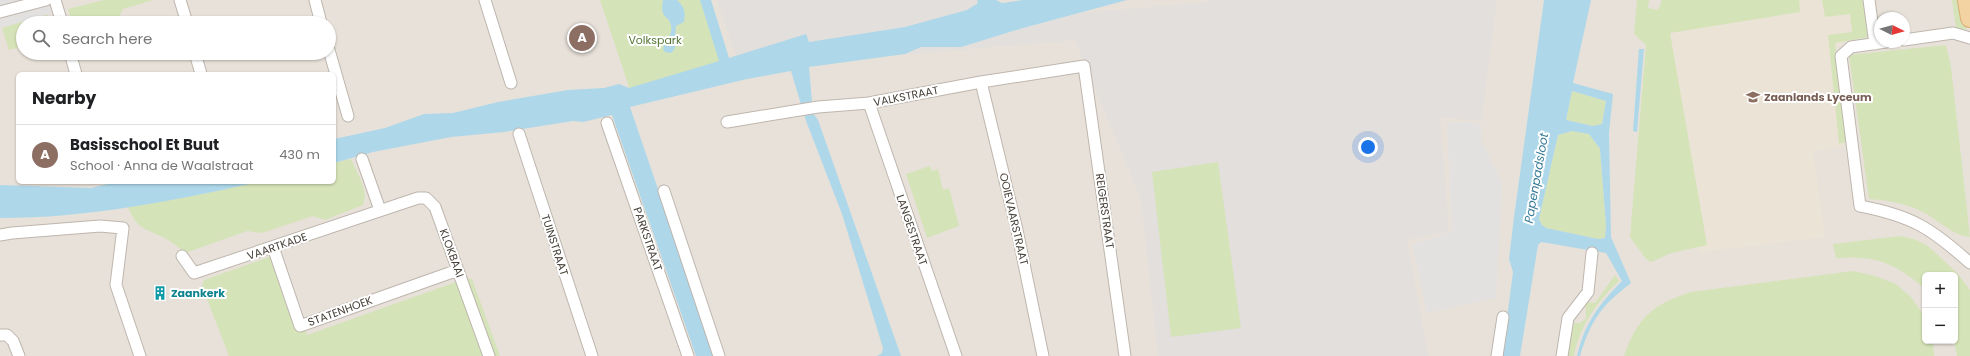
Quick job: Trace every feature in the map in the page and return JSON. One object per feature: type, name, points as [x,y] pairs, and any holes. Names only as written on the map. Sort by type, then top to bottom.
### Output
[{"type":"main road","points":[[1967,0],[1970,18]]},
{"type":"street","points":[[0,12],[46,0]]},
{"type":"street","points":[[55,0],[60,16]]},
{"type":"street","points":[[180,0],[185,16]]},
{"type":"street","points":[[315,0],[319,16]]},
{"type":"street","points":[[485,0],[511,83]]},
{"type":"street","points":[[1869,0],[1874,37]]},
{"type":"street","points":[[1910,39],[1953,33],[1970,38]]},
{"type":"street","points":[[1874,44],[1851,47],[1841,56],[1860,206],[1908,218],[1924,226],[1940,237],[1970,263]]},
{"type":"street","points":[[72,60],[75,72]]},
{"type":"street","points":[[197,60],[200,72]]},
{"type":"street","points":[[332,60],[335,72]]},
{"type":"street","name":"VALKSTRAAT","points":[[727,122],[794,110],[869,103],[981,82],[1084,66]]},
{"type":"street","name":"REIGERSTRAAT","points":[[1084,66],[1125,356]]},
{"type":"street","points":[[336,74],[348,116]]},
{"type":"street","name":"OOIEVAARSTRAAT","points":[[981,82],[1017,230],[1044,356]]},
{"type":"street","name":"LANGESTRAAT","points":[[869,103],[956,356]]},
{"type":"street","name":"PARKSTRAAT","points":[[607,123],[688,356]]},
{"type":"street","name":"TUINSTRAAT","points":[[519,134],[592,356]]},
{"type":"street","points":[[362,159],[380,210]]},
{"type":"street","points":[[664,191],[719,356]]},
{"type":"street","name":"KLOKBAAI","points":[[380,210],[418,198],[426,198],[435,206],[489,356]]},
{"type":"street","name":"VAARTKADE","points":[[182,256],[194,273],[380,210]]},
{"type":"street","points":[[0,235],[100,226],[123,228],[116,285],[140,356]]},
{"type":"street","name":"STATENHOEK","points":[[273,247],[300,326],[458,270]]},
{"type":"street","points":[[1562,356],[1568,318],[1588,292],[1592,253]]},
{"type":"street","points":[[1498,351],[1503,317]]},
{"type":"street","points":[[0,335],[7,335],[13,341],[19,356]]},
{"type":"shaded area","points":[[0,0],[1970,0],[1970,356],[0,356]]},
{"type":"shaded area","points":[[0,0],[49,0],[53,13],[42,16],[16,16],[16,23],[0,28]]},
{"type":"shaded area","points":[[717,0],[977,0],[983,20],[1203,3],[1213,0],[1497,0],[1481,121],[1440,117],[1449,231],[1407,240],[1428,356],[1158,356],[1141,199],[1075,40],[740,68]]},
{"type":"shaded area","name":"Zaanlands Lyceum","points":[[1682,0],[1856,0],[1862,33],[1836,48],[1844,147],[1813,151],[1825,237],[1702,252],[1689,244],[1656,29]]},
{"type":"shaded area","points":[[1469,122],[1482,126],[1481,140],[1502,183],[1496,298],[1427,313],[1412,244],[1452,232],[1447,123]]},
{"type":"green space","points":[[104,0],[153,0],[123,9],[119,16],[70,16],[68,9]]},
{"type":"green space","name":"Volkspark","points":[[600,0],[705,0],[724,60],[630,90]]},
{"type":"green space","points":[[1637,0],[1649,0],[1648,8],[1658,10],[1662,0],[1799,0],[1800,12],[1670,33],[1707,245],[1671,253],[1651,262],[1646,259],[1630,237],[1646,45],[1634,34]]},
{"type":"green space","points":[[1822,0],[1863,0],[1868,37],[1835,43],[1847,142],[1839,144],[1828,35],[1852,32],[1850,14],[1825,17]]},
{"type":"green space","points":[[1952,0],[1962,0],[1966,30],[1956,28]]},
{"type":"green space","points":[[47,13],[48,16],[38,16]]},
{"type":"green space","points":[[16,23],[16,48],[9,50],[2,28]]},
{"type":"green space","points":[[1946,45],[1951,67],[1970,237],[1957,233],[1915,208],[1895,202],[1869,199],[1849,55]]},
{"type":"green space","points":[[1572,91],[1606,101],[1602,124],[1593,126],[1566,120]]},
{"type":"green space","points":[[1572,131],[1589,134],[1600,149],[1606,225],[1605,238],[1598,239],[1546,228],[1542,225],[1539,219],[1558,135]]},
{"type":"green space","points":[[351,159],[363,188],[363,205],[325,220],[313,216],[262,233],[247,231],[185,253],[165,238],[138,224],[131,215],[128,207],[187,197],[249,184],[336,184],[336,163]]},
{"type":"green space","points":[[1218,162],[1241,328],[1171,337],[1152,172]]},
{"type":"green space","points":[[930,166],[932,171],[938,169],[943,190],[949,188],[959,226],[927,238],[906,174]]},
{"type":"green space","points":[[1900,236],[1914,239],[1928,246],[1956,272],[1922,272],[1922,287],[1904,273],[1884,263],[1862,258],[1836,258],[1833,244]]},
{"type":"green space","points":[[275,255],[281,257],[307,335],[467,278],[472,279],[500,356],[229,356],[202,286],[204,280]]},
{"type":"green space","points":[[1853,271],[1875,276],[1896,284],[1911,297],[1922,313],[1922,344],[1933,344],[1934,356],[1624,356],[1635,332],[1648,314],[1666,302],[1691,292]]},
{"type":"green space","points":[[1958,274],[1970,290],[1970,356],[1957,356],[1955,344],[1958,344]]},
{"type":"green space","points":[[1615,275],[1619,281],[1611,288],[1590,315],[1580,335],[1574,356],[1565,356],[1574,323],[1580,323],[1586,319],[1586,308],[1583,305],[1586,302],[1595,303]]},
{"type":"water","points":[[663,0],[677,0],[685,12],[684,22],[676,26],[676,44],[671,53],[665,52],[663,49],[671,33],[671,29],[669,20],[662,11]]},
{"type":"water","points":[[700,0],[711,0],[729,58],[806,34],[809,42],[905,27],[967,10],[978,3],[977,0],[996,0],[1002,3],[1023,0],[1127,0],[1023,28],[961,47],[921,47],[905,54],[809,67],[813,113],[818,120],[901,356],[877,356],[882,353],[883,348],[842,214],[806,121],[791,71],[747,79],[630,107],[715,356],[696,356],[612,115],[583,122],[573,121],[504,132],[451,137],[373,152],[336,162],[336,139],[385,128],[424,114],[453,113],[498,102],[568,90],[604,88],[619,84],[629,88],[719,61]]},
{"type":"water","name":"Papenpadsloot","points":[[1544,0],[1591,0],[1573,83],[1613,94],[1609,133],[1611,237],[1631,283],[1612,299],[1598,315],[1588,333],[1580,356],[1577,356],[1588,324],[1606,298],[1622,281],[1606,253],[1541,242],[1538,245],[1520,356],[1502,356],[1513,272],[1509,259]],"holes":[[[1572,91],[1606,101],[1602,124],[1593,126],[1566,120]],[[1572,131],[1589,134],[1600,149],[1606,225],[1605,238],[1598,239],[1546,228],[1542,225],[1539,219],[1558,135]]]},
{"type":"water","points":[[1639,49],[1644,49],[1637,132],[1633,131]]},
{"type":"water","points":[[108,184],[249,184],[162,202],[97,212],[0,218],[0,185],[91,188]]},
{"type":"place","name":"Basisschool Et Buut","points":[[582,38]]},
{"type":"place","name":"Zaanlands Lyceum","points":[[1753,97]]},
{"type":"place","name":"Zaankerk","points":[[160,293]]}]
